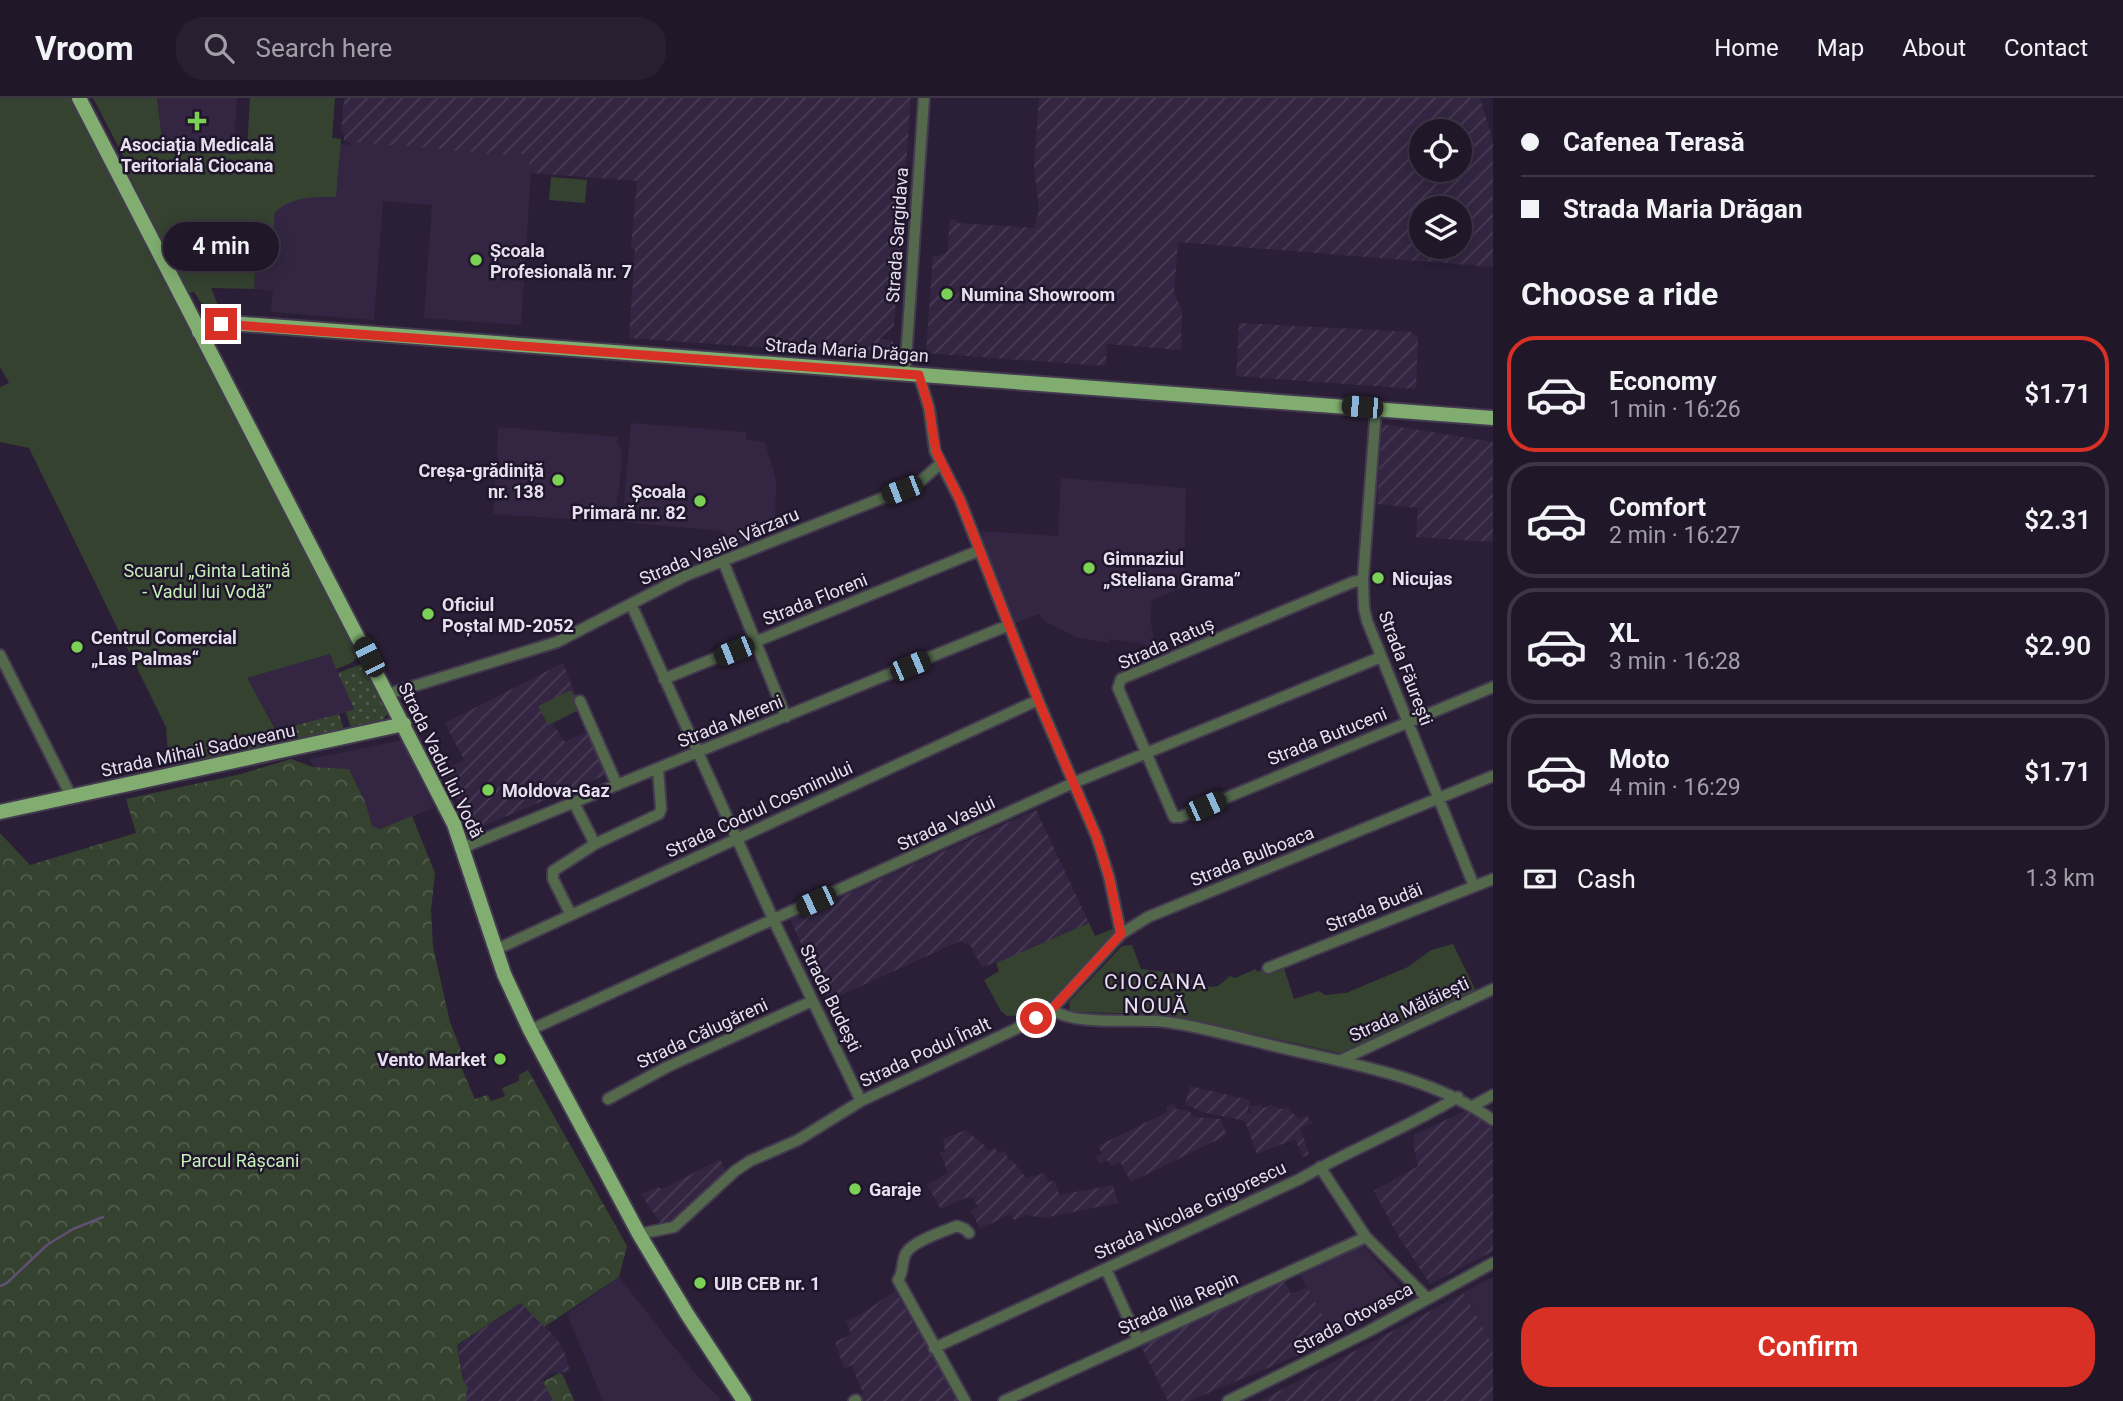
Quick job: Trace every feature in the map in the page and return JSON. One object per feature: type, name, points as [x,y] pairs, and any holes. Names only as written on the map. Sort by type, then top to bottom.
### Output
[{"type":"main road","name":"Strada Vadul lui Vodă","points":[[79,98],[454,824],[495,950],[530,1030],[639,1234],[744,1401]]},
{"type":"main road","name":"Strada Maria Drăgan","points":[[199,332],[230,323],[1493,418]]},
{"type":"main road","name":"Strada Mihail Sadoveanu","points":[[0,812],[404,724]]},
{"type":"street","name":"Strada Sargidava","points":[[912,375],[924,98]]},
{"type":"street","points":[[912,375],[929,408],[936,451],[960,500],[978,551],[1104,858],[1121,934]]},
{"type":"street","name":"Strada Făurești","points":[[1376,409],[1363,580],[1364,608],[1381,657],[1474,886]]},
{"type":"street","name":"Strada Vasile Vărzaru","points":[[388,694],[552,644],[676,580],[913,486],[941,463]]},
{"type":"street","name":"Strada Floreni","points":[[664,680],[978,551]]},
{"type":"street","points":[[723,561],[786,717]]},
{"type":"street","name":"Strada Ratuș","points":[[1174,817],[1118,688],[1121,679],[1363,580]]},
{"type":"street","name":"Strada Budești","points":[[631,604],[774,921],[861,1101]]},
{"type":"street","name":"Strada Mereni","points":[[463,848],[1009,625]]},
{"type":"street","points":[[0,654],[71,796]]},
{"type":"street","name":"Strada Vaslui","points":[[530,1030],[1073,783],[1381,657]]},
{"type":"street","name":"Strada Butuceni","points":[[1174,817],[1180,817],[1493,687]]},
{"type":"street","name":"Strada Codrul Cosminului","points":[[495,950],[1038,700]]},
{"type":"street","points":[[580,701],[617,785]]},
{"type":"street","points":[[571,915],[553,879],[553,871],[594,844],[659,814],[661,809],[657,769]]},
{"type":"street","name":"Strada Bulboaca","points":[[1052,1009],[1121,934],[1147,917],[1493,776]]},
{"type":"street","points":[[574,803],[594,844]]},
{"type":"street","name":"Strada Budăi","points":[[1268,968],[1493,879]]},
{"type":"street","name":"Strada Mălăiești","points":[[1339,1061],[1493,989]]},
{"type":"street","name":"Strada Călugăreni","points":[[608,1099],[667,1067],[812,1001]]},
{"type":"street","points":[[1052,1009],[1068,1017],[1157,1021],[1189,1026],[1339,1061],[1390,1074],[1458,1097],[1493,1120]]},
{"type":"street","name":"Strada Podul Înalt","points":[[639,1234],[666,1230],[681,1223],[743,1166],[765,1153],[798,1140],[861,1101],[1020,1027],[1052,1009]]},
{"type":"street","points":[[1473,1106],[1493,1096]]},
{"type":"street","name":"Strada Nicolae Grigorescu","points":[[934,1348],[1300,1179],[1346,1152],[1425,1117],[1458,1097]]},
{"type":"street","points":[[1320,1167],[1366,1237],[1427,1298]]},
{"type":"street","points":[[965,1401],[898,1280],[907,1252],[916,1244],[957,1226],[969,1233]]},
{"type":"street","name":"Strada Ilia Repin","points":[[1004,1401],[1366,1237]]},
{"type":"street","name":"Strada Otovasca","points":[[1228,1401],[1369,1331],[1493,1264]]},
{"type":"street","points":[[1106,1269],[1138,1340]]},
{"type":"shaded area","name":"Asociația Medicală Teritorială Ciocana","points":[[157,98],[237,98],[233,154],[183,150],[162,140]]},
{"type":"shaded area","points":[[344,98],[911,98],[894,326],[879,339],[893,340],[893,357],[629,338],[635,249],[631,248],[637,181],[531,173],[528,154],[518,156],[344,141],[344,133],[341,132]]},
{"type":"shaded area","points":[[1039,98],[1480,98],[1493,141],[1493,267],[1178,242],[1174,293],[1182,312],[1181,350],[1107,344],[1106,366],[926,353],[933,256],[947,252],[950,219],[957,220],[958,223],[1034,228],[1039,210],[1034,166]]},
{"type":"shaded area","name":"Școala Profesională nr. 7","points":[[350,141],[518,156],[529,154],[531,173],[521,325],[424,318],[432,205],[383,201],[374,320],[271,312],[273,291],[254,289],[257,241],[272,242],[275,212],[286,202],[304,197],[336,197],[340,144],[349,145]]},
{"type":"shaded area","points":[[1239,323],[1411,332],[1418,337],[1416,389],[1236,376]]},
{"type":"shaded area","name":"Școala Primară nr. 82","points":[[631,423],[746,432],[746,440],[765,442],[776,480],[775,530],[723,551],[723,531],[622,522]]},
{"type":"shaded area","points":[[1382,424],[1493,442],[1493,542],[1416,537],[1418,508],[1377,504]]},
{"type":"shaded area","name":"Creșa-grădiniță nr. 138","points":[[498,427],[618,437],[617,444],[622,451],[617,522],[493,514],[496,466],[500,464],[497,455]]},
{"type":"shaded area","name":"Gimnaziul „Steliana Grama”","points":[[1061,478],[1186,488],[1184,587],[1152,600],[1150,620],[1156,646],[1153,648],[1109,639],[1109,643],[1075,637],[1043,620],[1039,614],[1015,623],[980,538],[983,536],[981,531],[1058,536]]},
{"type":"shaded area","points":[[330,654],[355,710],[277,730],[246,678]]},
{"type":"shaded area","points":[[563,663],[581,709],[553,724],[565,742],[590,730],[608,774],[473,830],[443,771],[464,760],[445,723]]},
{"type":"shaded area","points":[[402,740],[434,808],[379,829],[372,826],[366,804],[349,769],[313,767],[310,759]]},
{"type":"shaded area","points":[[1036,810],[1089,923],[1010,958],[982,967],[970,945],[960,941],[828,1001],[791,922],[792,919]]},
{"type":"shaded area","points":[[1190,1086],[1250,1100],[1247,1114],[1251,1112],[1250,1107],[1261,1104],[1263,1108],[1271,1105],[1280,1109],[1287,1108],[1299,1119],[1307,1116],[1313,1123],[1300,1128],[1309,1154],[1303,1157],[1295,1139],[1257,1154],[1245,1121],[1203,1112],[1185,1105]]},
{"type":"shaded area","points":[[1174,1103],[1176,1109],[1189,1111],[1194,1117],[1220,1119],[1227,1135],[1131,1182],[1120,1162],[1111,1166],[1107,1160],[1100,1164],[1096,1157],[1102,1153],[1098,1146],[1167,1112],[1166,1107]]},
{"type":"shaded area","points":[[1467,1110],[1493,1129],[1493,1251],[1430,1284],[1397,1234],[1374,1191],[1418,1166],[1414,1135]]},
{"type":"shaded area","points":[[966,1130],[985,1146],[987,1151],[994,1148],[999,1153],[1005,1151],[1008,1160],[1012,1160],[1026,1178],[1045,1173],[1048,1182],[1055,1181],[1059,1195],[1113,1185],[1118,1203],[1043,1218],[1026,1215],[1014,1220],[1010,1214],[980,1229],[971,1211],[978,1207],[973,1198],[965,1198],[941,1209],[927,1185],[948,1173],[940,1153],[945,1151],[943,1139]]},
{"type":"shaded area","points":[[720,1159],[727,1175],[673,1222],[663,1227],[641,1194],[657,1187],[663,1189]]},
{"type":"shaded area","points":[[1362,1244],[1403,1291],[1386,1310],[1335,1338],[1299,1273]]},
{"type":"shaded area","points":[[619,1277],[697,1376],[720,1398],[719,1401],[603,1401],[567,1314]]},
{"type":"shaded area","points":[[1493,1277],[1493,1345],[1464,1292]]},
{"type":"shaded area","points":[[1283,1279],[1291,1294],[1307,1287],[1335,1338],[1189,1401],[1168,1401],[1140,1344]]},
{"type":"shaded area","points":[[895,1291],[960,1401],[859,1401],[858,1397],[863,1394],[852,1365],[844,1368],[835,1342],[851,1334],[846,1321],[860,1315]]},
{"type":"shaded area","points":[[1464,1293],[1493,1345],[1493,1401],[1260,1401]]},
{"type":"shaded area","points":[[521,1303],[558,1340],[570,1372],[552,1373],[542,1379],[553,1401],[465,1401],[457,1346]]},
{"type":"green space","name":"Scuarul „Ginta Latină - Vadul lui Vodă”","points":[[0,98],[72,98],[357,650],[354,661],[336,669],[330,654],[247,678],[283,743],[191,762],[168,755],[166,727],[29,448],[0,442],[0,387],[9,383],[0,367]]},
{"type":"green space","points":[[93,98],[157,98],[162,140],[184,141],[184,150],[233,154],[247,151],[250,98],[335,98],[332,138],[341,139],[336,197],[296,200],[275,212],[272,242],[257,241],[254,289],[211,288],[219,308],[201,303],[194,292],[187,293],[128,173],[131,171]]},
{"type":"green space","points":[[551,177],[587,180],[585,203],[549,200]]},
{"type":"green space","points":[[364,664],[388,708],[388,713],[381,722],[351,728],[346,712],[354,709],[338,673]]},
{"type":"green space","points":[[571,690],[580,709],[548,725],[538,706]]},
{"type":"green space","points":[[339,714],[344,729],[342,730],[283,743],[277,730]]},
{"type":"green space","name":"Parcul Râșcani","points":[[291,759],[313,767],[349,769],[366,804],[372,826],[380,829],[412,816],[435,873],[431,910],[433,946],[450,1022],[466,1063],[461,1067],[475,1099],[488,1095],[491,1101],[505,1096],[502,1088],[519,1081],[519,1075],[528,1070],[627,1246],[619,1277],[544,1327],[521,1303],[457,1345],[463,1380],[468,1388],[465,1401],[0,1401],[0,833],[30,865],[136,833],[126,799],[241,774]]},
{"type":"green space","points":[[1089,923],[1095,936],[1115,928],[1114,935],[1079,975],[1039,1009],[1011,1016],[1001,1011],[984,980],[999,971],[996,963]]},
{"type":"green space","points":[[1453,944],[1476,991],[1340,1053],[1162,1014],[1070,1012],[1069,1002],[1122,946],[1132,945],[1141,969],[1186,975],[1195,983],[1212,987],[1218,986],[1230,976],[1235,978],[1256,969],[1257,972],[1263,969],[1266,975],[1284,968],[1294,999],[1319,991],[1325,995],[1346,993],[1408,967],[1431,950]]},
{"type":"green space","points":[[559,1373],[563,1375],[574,1401],[553,1401],[543,1382]]},
{"type":"waterway","points":[[0,1286],[7,1283],[47,1245],[73,1229],[103,1217]]},
{"type":"place","name":"Asociația Medicală Teritorială Ciocana","points":[[197,121]]},
{"type":"place","name":"Școala Profesională nr. 7","points":[[476,260]]},
{"type":"place","name":"Numina Showroom","points":[[947,294]]},
{"type":"place","name":"Creșa-grădiniță nr. 138","points":[[558,480]]},
{"type":"place","name":"Școala Primară nr. 82","points":[[700,501]]},
{"type":"place","name":"Gimnaziul „Steliana Grama”","points":[[1089,568]]},
{"type":"place","name":"Nicujas","points":[[1378,578]]},
{"type":"place","name":"Oficiul Poștal MD-2052","points":[[428,614]]},
{"type":"place","name":"Centrul Comercial „Las Palmas“","points":[[77,647]]},
{"type":"place","name":"Moldova-Gaz","points":[[488,790]]},
{"type":"place","name":"Vento Market","points":[[500,1059]]},
{"type":"place","name":"Garaje","points":[[855,1189]]},
{"type":"place","name":"UIB CEB nr. 1","points":[[700,1283]]},
{"type":"district","name":"CIOCANA NOUĂ","points":[[1156,994]]},
{"type":"route","points":[[221,324],[919,375],[929,408],[936,451],[960,500],[1038,700],[1097,838],[1109,877],[1121,934],[1052,1009],[1036,1018]]}]
